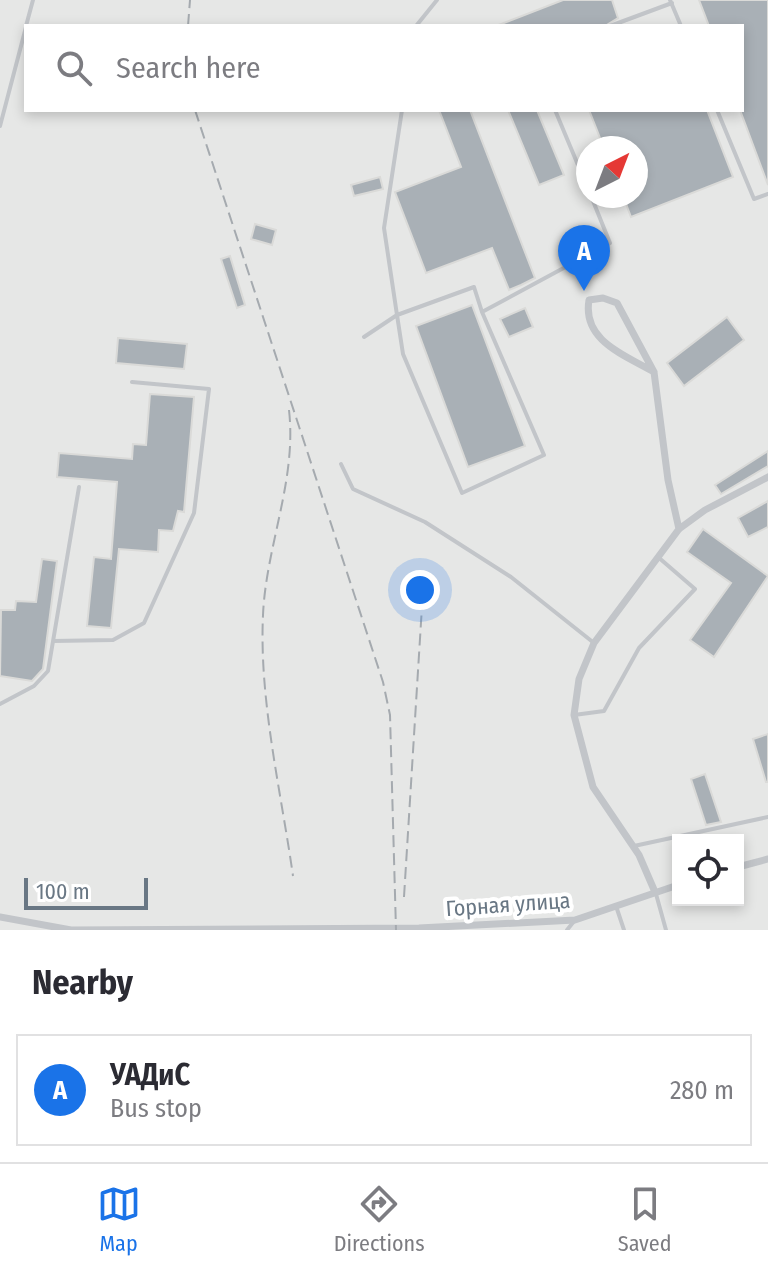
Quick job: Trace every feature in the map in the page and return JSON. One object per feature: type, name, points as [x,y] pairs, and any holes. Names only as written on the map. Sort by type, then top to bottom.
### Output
[{"type":"street","points":[[654,372],[606,343],[590,329],[586,315],[589,300],[603,298],[617,303],[654,372],[668,480],[679,529]]},
{"type":"street","points":[[655,892],[633,847],[593,787],[574,715],[579,679],[594,643],[679,529],[705,510],[768,477]]},
{"type":"street","points":[[744,865],[768,859]]},
{"type":"street","name":"Горная улица","points":[[0,918],[71,930],[419,928],[575,920],[672,887]]},
{"type":"lane","points":[[27,24],[33,0]]},
{"type":"lane","points":[[418,24],[437,0]]},
{"type":"lane","points":[[615,24],[671,1],[680,24]]},
{"type":"lane","points":[[0,126],[24,34]]},
{"type":"lane","points":[[364,337],[397,315],[474,287],[544,455],[462,493],[403,354],[397,315],[384,228],[402,112]]},
{"type":"lane","points":[[556,112],[576,160]]},
{"type":"lane","points":[[718,112],[754,199],[768,194]]},
{"type":"lane","points":[[482,312],[610,243],[596,208]]},
{"type":"lane","points":[[53,641],[113,640],[144,623],[194,513],[209,389],[132,382]]},
{"type":"lane","points":[[341,464],[353,489],[425,522],[511,577],[594,643]]},
{"type":"lane","points":[[0,704],[34,686],[48,671],[79,487]]},
{"type":"lane","points":[[574,715],[604,711],[639,648],[695,589],[658,557]]},
{"type":"lane","points":[[633,847],[768,817]]},
{"type":"lane","points":[[655,892],[666,930]]},
{"type":"lane","points":[[616,906],[624,930]]},
{"type":"lane","points":[[567,930],[575,920]]},
{"type":"shaded area","points":[[0,0],[768,0],[768,930],[0,930]]},
{"type":"building","points":[[563,0],[612,0],[618,18],[608,24],[501,24]]},
{"type":"building","points":[[699,0],[768,0],[768,185],[741,112],[744,112],[744,24],[708,24]]},
{"type":"building","points":[[440,112],[471,112],[535,278],[509,290],[492,248],[426,273],[395,192],[461,167]]},
{"type":"building","points":[[509,112],[538,112],[564,175],[539,185]]},
{"type":"building","points":[[590,112],[708,112],[733,177],[631,217],[628,208],[648,208],[648,136],[599,136]]},
{"type":"building","points":[[380,177],[383,189],[354,196],[351,185]]},
{"type":"building","points":[[255,224],[276,230],[272,245],[251,239]]},
{"type":"building","points":[[230,256],[245,305],[237,308],[221,259]]},
{"type":"building","points":[[472,305],[525,446],[468,467],[416,326]]},
{"type":"building","points":[[525,308],[533,327],[509,337],[500,319]]},
{"type":"building","points":[[727,317],[744,340],[684,386],[667,363]]},
{"type":"building","points":[[118,338],[187,344],[184,369],[116,363]]},
{"type":"building","points":[[150,394],[194,397],[184,512],[178,511],[173,531],[159,530],[158,552],[119,549],[111,628],[87,626],[94,557],[111,559],[117,482],[57,477],[59,453],[132,459],[133,444],[146,445]]},
{"type":"building","points":[[768,451],[768,466],[721,494],[715,485]]},
{"type":"building","points":[[768,501],[768,527],[748,537],[738,518]]},
{"type":"building","points":[[703,529],[768,576],[714,657],[690,640],[731,583],[687,552]]},
{"type":"building","points":[[42,559],[57,561],[43,669],[32,681],[0,676],[1,610],[15,610],[16,601],[36,602]]},
{"type":"building","points":[[768,734],[768,782],[766,782],[753,739]]},
{"type":"building","points":[[705,774],[721,822],[706,825],[691,779]]},
{"type":"railway","points":[[188,24],[190,0]]},
{"type":"railway","points":[[196,112],[383,682],[390,715],[396,930]]},
{"type":"railway","points":[[289,410],[289,462],[265,589],[263,647],[272,746],[293,876]]},
{"type":"railway","points":[[404,897],[424,574]]},
{"type":"place","name":"УАДиС","points":[[584,291]]}]
